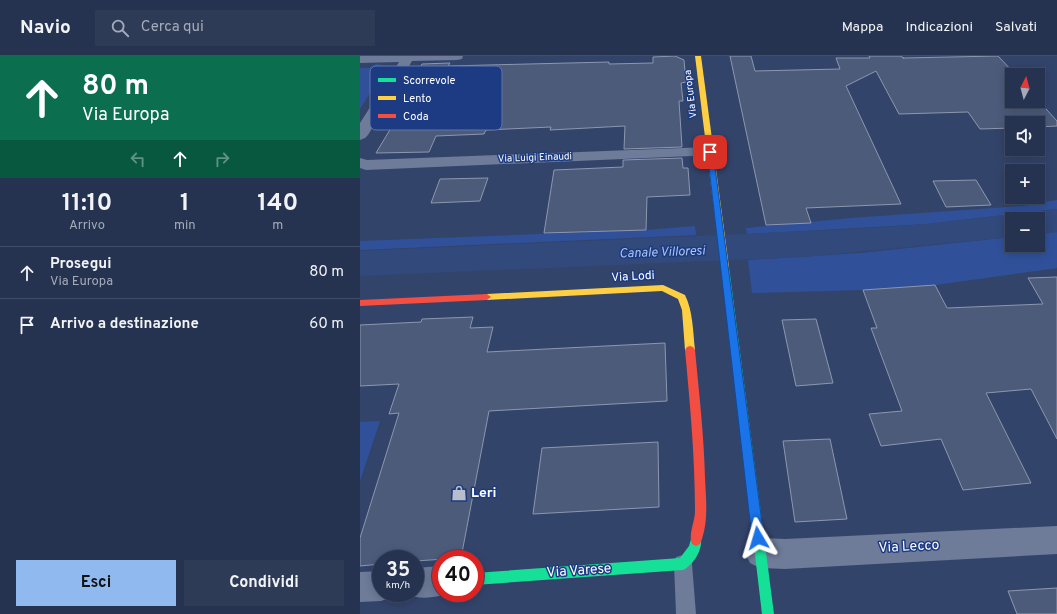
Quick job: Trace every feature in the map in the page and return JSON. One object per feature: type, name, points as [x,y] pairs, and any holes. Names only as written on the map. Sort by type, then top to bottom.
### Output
[{"type":"street","points":[[360,59],[457,56]]},
{"type":"street","name":"Via Europa","points":[[698,56],[768,614]]},
{"type":"street","points":[[403,66],[408,58]]},
{"type":"street","points":[[360,135],[370,119]]},
{"type":"street","name":"Via Luigi Einaudi","points":[[360,164],[366,165],[710,152]]},
{"type":"street","name":"Via Lodi","points":[[360,303],[663,288],[682,297],[686,310],[699,454],[701,514],[694,549],[683,564]]},
{"type":"street","name":"Via Lecco","points":[[760,553],[785,554],[1057,540]]},
{"type":"street","name":"Via Varese","points":[[484,578],[683,564]]},
{"type":"street","points":[[360,587],[372,586]]},
{"type":"lane","points":[[683,564],[686,614]]},
{"type":"shaded area","points":[[376,64],[387,66],[372,66]]},
{"type":"shaded area","points":[[360,68],[369,68],[370,93],[360,109]]},
{"type":"shaded area","points":[[1057,200],[1057,209],[1031,212],[1005,212],[1005,215],[927,224],[747,234],[746,228],[851,218],[1023,206],[1045,204],[1045,202]]},
{"type":"shaded area","points":[[695,226],[696,235],[360,250],[360,241],[646,230]]},
{"type":"shaded area","points":[[1057,232],[1057,268],[935,285],[863,290],[752,293],[748,260],[861,253],[1005,238],[1005,252],[1045,252],[1045,233]]},
{"type":"shaded area","points":[[380,421],[360,481],[360,422]]},
{"type":"water","points":[[1057,209],[1057,232],[1045,233],[1045,212],[1031,212]]},
{"type":"water","name":"Canale Villoresi","points":[[1005,215],[1005,238],[806,257],[360,276],[360,251],[852,229],[927,224]]},
{"type":"building","points":[[675,56],[684,60],[686,82],[681,83],[683,101],[679,101],[682,147],[624,149],[625,126],[550,130],[551,127],[502,129],[502,66],[448,66],[609,62],[609,64],[653,63],[653,57]]},
{"type":"building","points":[[730,56],[751,56],[755,71],[840,69],[836,58],[870,58],[869,56],[900,56],[904,58],[998,56],[1009,68],[1005,68],[1005,108],[1045,108],[1057,121],[1057,126],[1045,127],[1045,116],[1005,116],[1005,128],[980,129],[968,112],[899,114],[876,71],[846,86],[901,204],[806,208],[811,223],[766,225]]},
{"type":"building","points":[[450,63],[448,66],[421,66],[422,64]]},
{"type":"building","points":[[390,130],[486,130],[484,134],[436,136],[429,152],[376,153]]},
{"type":"building","points":[[682,158],[683,168],[688,168],[690,195],[647,197],[646,230],[544,233],[554,170],[623,167],[623,160]]},
{"type":"building","points":[[488,178],[480,201],[431,203],[440,179]]},
{"type":"building","points":[[976,180],[991,205],[946,207],[933,181]]},
{"type":"building","points":[[1057,277],[1057,439],[1031,389],[986,393],[1031,483],[963,490],[941,439],[881,446],[869,414],[902,411],[871,328],[877,328],[863,290],[935,285],[947,308],[1043,304],[1028,278]]},
{"type":"building","points":[[473,317],[470,328],[493,327],[487,352],[665,343],[667,401],[489,411],[463,550],[432,550],[432,560],[424,560],[424,550],[372,550],[372,565],[360,566],[360,538],[399,413],[389,414],[399,384],[360,386],[360,325],[421,322],[422,319]]},
{"type":"building","points":[[816,319],[833,383],[796,386],[782,320]]},
{"type":"building","points":[[830,439],[847,519],[795,522],[783,441]]},
{"type":"building","points":[[658,442],[659,507],[533,514],[542,448]]},
{"type":"building","points":[[1057,588],[1057,614],[1017,614],[1008,591]]},
{"type":"traffic: fast","points":[[725,267],[768,614]]},
{"type":"traffic: fast","points":[[484,578],[683,564],[694,549],[696,540]]},
{"type":"traffic: slow","points":[[698,56],[725,267]]},
{"type":"traffic: slow","points":[[487,297],[663,288],[682,297],[686,310],[690,350]]},
{"type":"traffic: jam","points":[[360,303],[487,297]]},
{"type":"traffic: jam","points":[[690,350],[699,454],[701,514],[696,540]]},
{"type":"place","name":"Leri","points":[[459,493]]},
{"type":"route","points":[[710,152],[758,538]]}]
